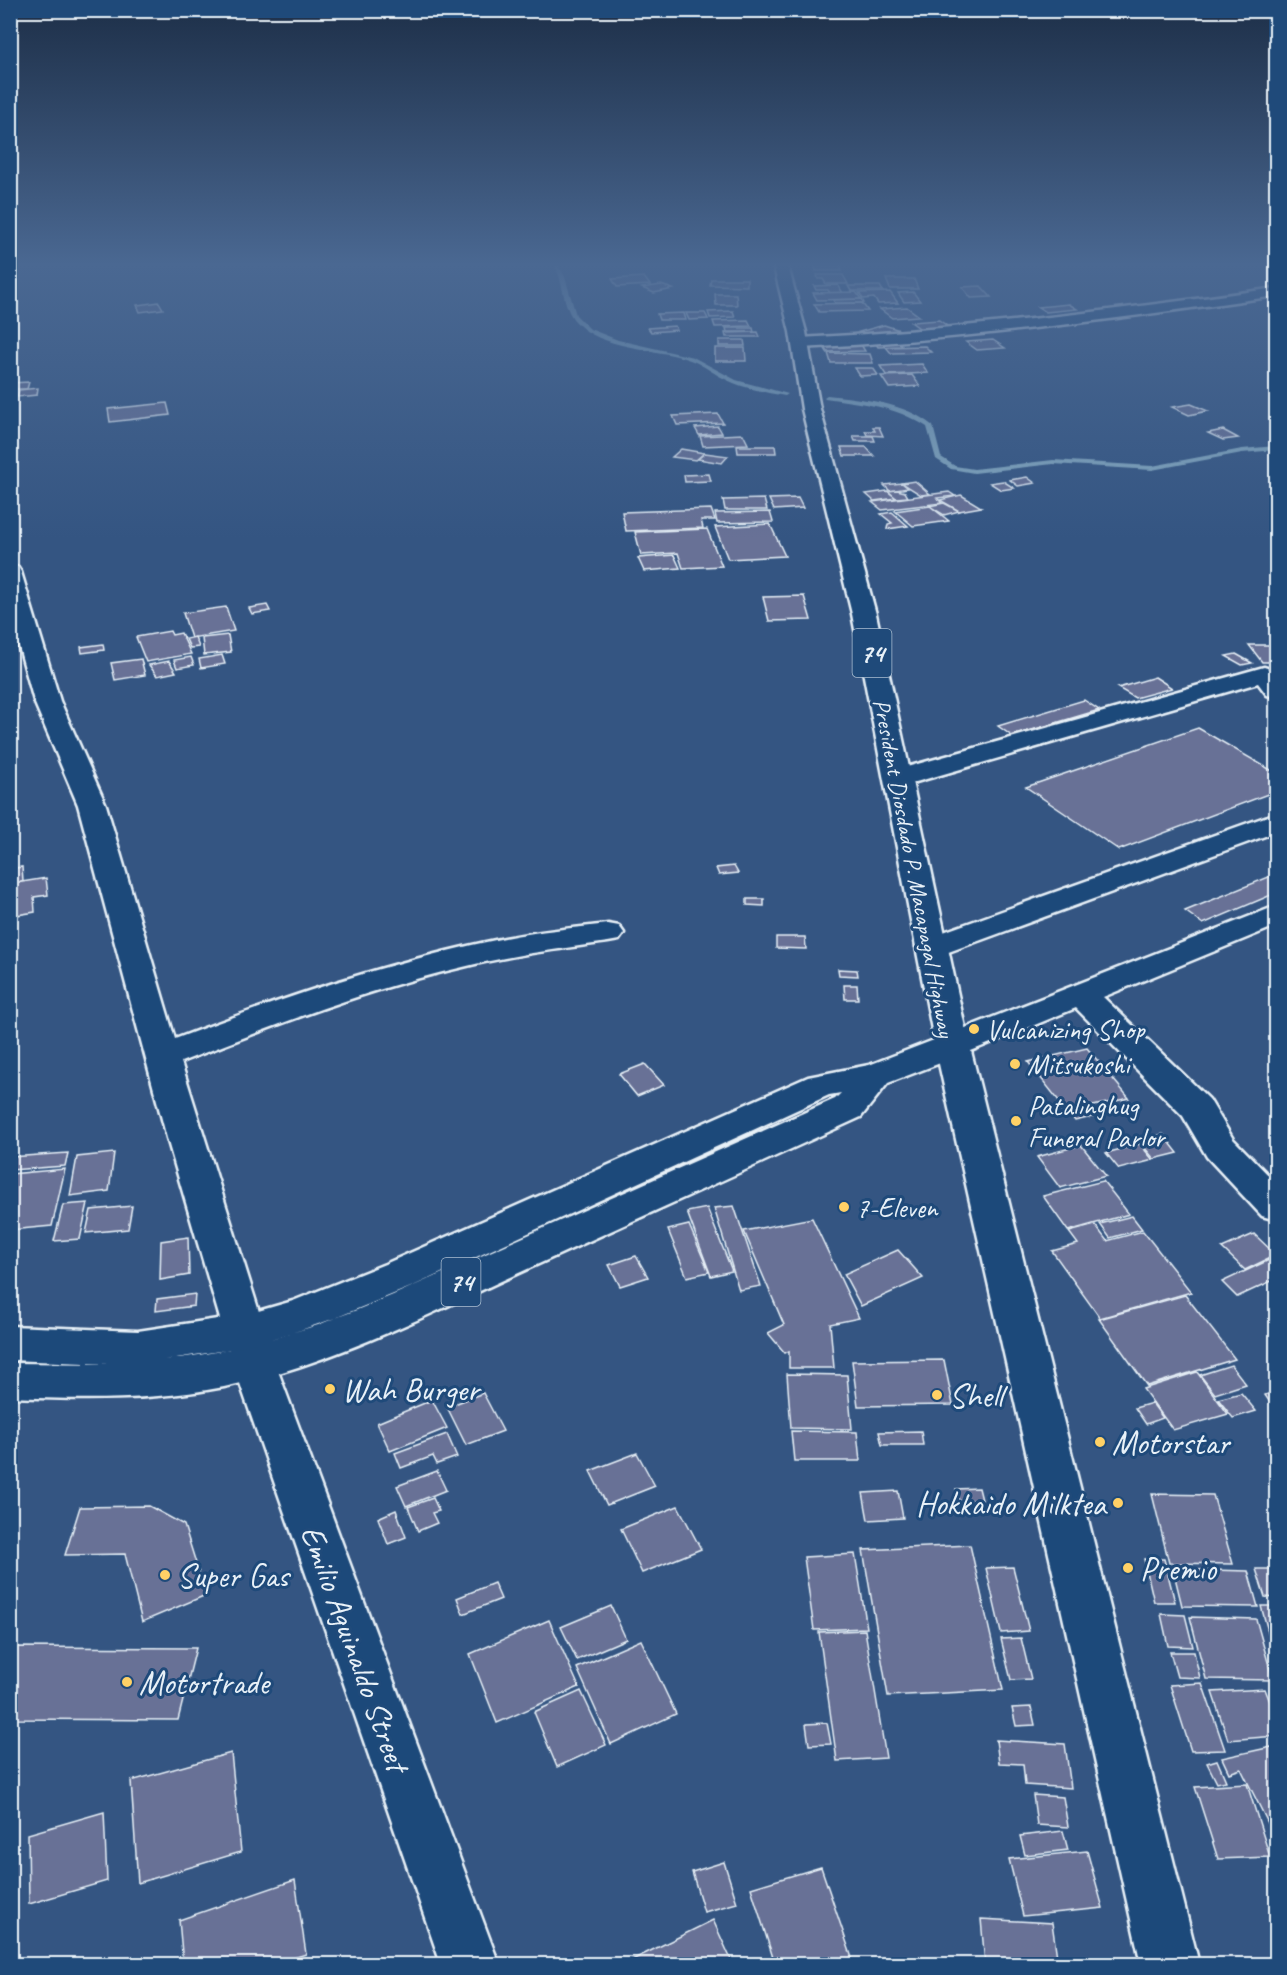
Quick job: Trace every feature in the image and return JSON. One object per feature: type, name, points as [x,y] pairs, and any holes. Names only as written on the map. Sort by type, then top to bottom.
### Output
[{"type":"main road","name":"President Diosdado P. Macapagal Highway","points":[[10,1343],[138,1348],[316,1344],[417,1302],[848,1108],[876,1075],[952,1046],[864,614],[811,408],[802,355]]},
{"type":"main road","name":"Emilio Aguinaldo Street","points":[[10,572],[47,701],[92,805],[162,1057],[249,1347],[470,1965]]},
{"type":"main road","points":[[899,778],[1264,674],[1276,690]]},
{"type":"main road","points":[[932,947],[1276,822]]},
{"type":"main road","points":[[1170,1965],[952,1046],[1276,915]]},
{"type":"main road","points":[[162,1057],[336,993],[441,963],[505,947],[608,933]]},
{"type":"main road","points":[[1082,995],[1196,1108],[1220,1148],[1276,1206]]},
{"type":"main road","name":"President Diosdado P. Macapagal Highway","points":[[10,1380],[132,1382],[193,1375],[249,1347]]},
{"type":"building","points":[[715,355],[746,355],[746,361],[715,361]]},
{"type":"building","points":[[829,355],[870,355],[873,363],[831,363]]},
{"type":"building","points":[[922,364],[928,373],[886,375],[880,366]]},
{"type":"building","points":[[855,368],[873,368],[878,375],[860,376]]},
{"type":"building","points":[[912,375],[920,386],[889,388],[881,376]]},
{"type":"building","points":[[29,382],[27,389],[10,389],[10,383]]},
{"type":"building","points":[[38,388],[37,395],[17,397],[19,390]]},
{"type":"building","points":[[167,403],[170,415],[110,422],[108,409]]},
{"type":"building","points":[[1191,404],[1208,411],[1189,415],[1172,407]]},
{"type":"building","points":[[718,414],[723,423],[677,425],[673,416]]},
{"type":"building","points":[[718,426],[722,433],[699,435],[695,428]]},
{"type":"building","points":[[873,427],[879,427],[883,436],[867,435],[865,431],[875,431]]},
{"type":"building","points":[[1223,430],[1238,438],[1223,440],[1208,433]]},
{"type":"building","points":[[743,434],[748,444],[703,446],[700,436]]},
{"type":"building","points":[[853,436],[873,436],[875,441],[855,441]]},
{"type":"building","points":[[737,446],[775,446],[776,453],[738,453]]},
{"type":"building","points":[[841,447],[866,447],[874,456],[844,456]]},
{"type":"building","points":[[681,449],[704,453],[696,460],[672,457]]},
{"type":"building","points":[[705,453],[728,456],[722,463],[698,459]]},
{"type":"building","points":[[709,474],[711,481],[685,482],[684,475]]},
{"type":"building","points":[[1027,477],[1035,483],[1018,486],[1010,480]]},
{"type":"building","points":[[915,481],[930,494],[921,495],[902,483]]},
{"type":"building","points":[[1003,481],[1014,488],[1001,490],[990,483]]},
{"type":"building","points":[[902,483],[908,488],[890,491],[884,485]]},
{"type":"building","points":[[887,491],[896,498],[874,501],[866,494]]},
{"type":"building","points":[[888,491],[905,492],[908,497],[896,498]]},
{"type":"building","points":[[949,492],[955,496],[937,498],[942,503],[882,510],[872,502]]},
{"type":"building","points":[[961,495],[981,507],[959,511],[940,500]]},
{"type":"building","points":[[798,498],[803,508],[774,510],[769,499]]},
{"type":"building","points":[[764,499],[767,510],[725,510],[723,500]]},
{"type":"building","points":[[944,503],[959,511],[944,515],[929,506]]},
{"type":"building","points":[[930,506],[949,521],[913,526],[895,511]]},
{"type":"building","points":[[711,509],[715,520],[701,520],[703,528],[626,531],[622,512]]},
{"type":"building","points":[[770,512],[773,522],[717,523],[715,513]]},
{"type":"building","points":[[892,512],[908,526],[887,529],[888,524],[892,523],[881,514]]},
{"type":"building","points":[[770,524],[785,556],[728,559],[715,527]]},
{"type":"building","points":[[707,529],[722,566],[683,568],[678,553],[641,555],[635,532]]},
{"type":"building","points":[[674,555],[680,568],[644,571],[638,558]]},
{"type":"building","points":[[804,596],[811,620],[769,621],[763,597]]},
{"type":"building","points":[[267,605],[270,611],[252,614],[249,608]]},
{"type":"building","points":[[226,607],[234,631],[191,638],[183,613]]},
{"type":"building","points":[[170,631],[172,635],[181,633],[191,654],[146,662],[136,637]]},
{"type":"building","points":[[228,635],[231,652],[204,655],[202,638]]},
{"type":"building","points":[[195,637],[199,647],[190,648],[186,639]]},
{"type":"building","points":[[103,644],[104,650],[82,653],[81,647]]},
{"type":"building","points":[[1249,645],[1276,645],[1276,662],[1262,662]]},
{"type":"building","points":[[1236,654],[1252,663],[1242,665],[1226,656]]},
{"type":"building","points":[[222,655],[225,664],[201,668],[199,659]]},
{"type":"building","points":[[191,657],[194,665],[177,668],[174,660]]},
{"type":"building","points":[[141,659],[145,675],[115,680],[111,663]]},
{"type":"building","points":[[169,661],[176,672],[157,676],[149,665]]},
{"type":"building","points":[[1155,677],[1172,688],[1135,698],[1118,688]]},
{"type":"building","points":[[1084,700],[1099,710],[1012,736],[998,726]]},
{"type":"building","points":[[1198,728],[1276,773],[1276,791],[1119,850],[1026,787]]},
{"type":"building","points":[[734,866],[738,873],[719,875],[716,868]]},
{"type":"building","points":[[22,867],[23,882],[10,884],[10,869]]},
{"type":"building","points":[[1276,874],[1276,893],[1203,924],[1185,911]]},
{"type":"building","points":[[46,878],[48,895],[34,897],[35,912],[10,916],[10,884]]},
{"type":"building","points":[[747,899],[764,899],[764,906],[747,905]]},
{"type":"building","points":[[776,937],[805,937],[806,949],[776,948]]},
{"type":"building","points":[[838,969],[857,970],[858,976],[839,975]]},
{"type":"building","points":[[844,985],[857,985],[858,999],[845,999]]},
{"type":"building","points":[[1087,1048],[1129,1098],[1089,1107],[1096,1116],[1075,1121],[1028,1062]]},
{"type":"building","points":[[645,1064],[664,1085],[637,1096],[619,1074]]},
{"type":"building","points":[[1163,1134],[1178,1153],[1154,1159],[1139,1141]]},
{"type":"building","points":[[1140,1144],[1153,1160],[1119,1169],[1106,1153]]},
{"type":"building","points":[[1081,1145],[1106,1176],[1060,1188],[1037,1157]]},
{"type":"building","points":[[68,1153],[65,1166],[10,1170],[10,1157]]},
{"type":"building","points":[[114,1153],[109,1191],[70,1196],[77,1157]]},
{"type":"building","points":[[65,1169],[52,1226],[10,1230],[10,1174]]},
{"type":"building","points":[[1103,1181],[1129,1214],[1068,1231],[1043,1196]]},
{"type":"building","points":[[88,1203],[80,1239],[54,1241],[63,1205]]},
{"type":"building","points":[[132,1206],[128,1229],[86,1233],[91,1210]]},
{"type":"building","points":[[734,1206],[761,1286],[739,1290],[714,1208]]},
{"type":"building","points":[[707,1208],[732,1271],[711,1276],[687,1212]]},
{"type":"building","points":[[1132,1216],[1142,1229],[1110,1238],[1100,1224]]},
{"type":"building","points":[[812,1218],[859,1318],[830,1324],[834,1368],[789,1368],[789,1351],[785,1353],[768,1333],[784,1325],[744,1231]]},
{"type":"building","points":[[689,1225],[709,1272],[687,1277],[668,1230]]},
{"type":"building","points":[[1095,1225],[1107,1241],[1143,1231],[1191,1292],[1100,1318],[1052,1251],[1078,1244],[1069,1232]]},
{"type":"building","points":[[1254,1234],[1276,1255],[1245,1270],[1222,1248]]},
{"type":"building","points":[[188,1237],[189,1275],[160,1280],[161,1241]]},
{"type":"building","points":[[898,1250],[923,1278],[861,1306],[844,1274]]},
{"type":"building","points":[[636,1256],[648,1277],[620,1286],[609,1265]]},
{"type":"building","points":[[1269,1260],[1276,1267],[1276,1279],[1237,1297],[1222,1282]]},
{"type":"building","points":[[195,1294],[194,1306],[156,1311],[157,1299]]},
{"type":"building","points":[[1185,1295],[1235,1359],[1147,1386],[1099,1319]]},
{"type":"building","points":[[944,1360],[953,1405],[858,1406],[852,1361]]},
{"type":"building","points":[[1231,1365],[1246,1384],[1215,1394],[1200,1375]]},
{"type":"building","points":[[1197,1372],[1228,1414],[1173,1430],[1143,1389]]},
{"type":"building","points":[[787,1374],[847,1375],[852,1429],[791,1428]]},
{"type":"building","points":[[1276,1391],[1276,1411],[1265,1395]]},
{"type":"building","points":[[483,1393],[503,1431],[466,1445],[447,1407]]},
{"type":"building","points":[[1241,1393],[1256,1411],[1233,1418],[1218,1399]]},
{"type":"building","points":[[432,1400],[447,1428],[390,1451],[377,1423]]},
{"type":"building","points":[[1152,1403],[1163,1418],[1146,1424],[1135,1408]]},
{"type":"building","points":[[791,1431],[857,1432],[860,1461],[794,1461]]},
{"type":"building","points":[[921,1431],[923,1445],[882,1445],[879,1432]]},
{"type":"building","points":[[447,1434],[457,1457],[437,1464],[433,1456],[401,1468],[395,1453]]},
{"type":"building","points":[[637,1453],[655,1486],[607,1505],[590,1471]]},
{"type":"building","points":[[437,1471],[446,1490],[406,1506],[397,1486]]},
{"type":"building","points":[[979,1488],[982,1500],[959,1501],[956,1489]]},
{"type":"building","points":[[898,1491],[903,1518],[868,1520],[863,1493]]},
{"type":"building","points":[[1152,1494],[1213,1495],[1233,1564],[1169,1563]]},
{"type":"building","points":[[433,1498],[439,1511],[432,1513],[437,1523],[418,1531],[408,1507]]},
{"type":"building","name":"Super Gas","points":[[149,1506],[184,1525],[206,1595],[142,1622],[125,1554],[65,1555],[80,1507]]},
{"type":"building","points":[[678,1506],[701,1549],[642,1573],[621,1529]]},
{"type":"building","points":[[396,1510],[406,1537],[388,1544],[378,1518]]},
{"type":"building","points":[[970,1545],[1003,1690],[888,1696],[863,1550]]},
{"type":"building","points":[[855,1554],[867,1628],[814,1630],[804,1557]]},
{"type":"building","points":[[1144,1559],[1164,1559],[1175,1602],[1154,1602]]},
{"type":"building","points":[[1013,1567],[1029,1631],[1001,1633],[986,1568]]},
{"type":"building","points":[[1173,1569],[1248,1571],[1258,1607],[1182,1606]]},
{"type":"building","points":[[1256,1569],[1276,1569],[1276,1598],[1265,1597]]},
{"type":"building","points":[[494,1583],[501,1599],[463,1614],[457,1598]]},
{"type":"building","points":[[611,1606],[626,1639],[577,1660],[561,1627]]},
{"type":"building","points":[[1261,1606],[1276,1606],[1276,1660]]},
{"type":"building","points":[[1161,1614],[1185,1615],[1193,1647],[1168,1646]]},
{"type":"building","points":[[1190,1617],[1256,1619],[1273,1680],[1206,1679]]},
{"type":"building","points":[[549,1620],[579,1687],[497,1723],[470,1654]]},
{"type":"building","points":[[865,1630],[886,1758],[837,1761],[819,1632]]},
{"type":"building","points":[[1021,1638],[1031,1679],[1011,1680],[1001,1639]]},
{"type":"building","points":[[641,1640],[676,1714],[611,1744],[577,1668]]},
{"type":"building","points":[[10,1647],[196,1648],[178,1720],[10,1719]]},
{"type":"building","points":[[1170,1652],[1194,1652],[1200,1678],[1177,1677]]},
{"type":"building","points":[[1202,1683],[1225,1750],[1191,1751],[1170,1685]]},
{"type":"building","points":[[1265,1689],[1276,1717],[1276,1736],[1228,1740],[1212,1692]]},
{"type":"building","points":[[581,1691],[606,1745],[557,1767],[534,1712]]},
{"type":"building","points":[[1031,1707],[1035,1725],[1016,1726],[1012,1708]]},
{"type":"building","points":[[827,1723],[831,1744],[809,1745],[806,1724]]},
{"type":"building","points":[[996,1740],[1065,1744],[1071,1788],[1025,1785],[1023,1764],[999,1763]]},
{"type":"building","points":[[1276,1746],[1276,1839],[1241,1769],[1229,1773],[1222,1758]]},
{"type":"building","points":[[231,1753],[241,1852],[138,1883],[131,1781]]},
{"type":"building","points":[[1217,1760],[1226,1781],[1217,1783],[1207,1763]]},
{"type":"building","points":[[1247,1784],[1270,1857],[1218,1859],[1195,1787]]},
{"type":"building","points":[[1033,1795],[1063,1797],[1068,1827],[1037,1825]]},
{"type":"building","points":[[104,1812],[107,1881],[29,1904],[28,1834]]},
{"type":"building","points":[[1063,1831],[1068,1850],[1025,1855],[1020,1836]]},
{"type":"building","points":[[1087,1851],[1103,1908],[1023,1916],[1009,1859]]},
{"type":"building","points":[[724,1862],[737,1903],[704,1912],[692,1872]]},
{"type":"building","points":[[821,1867],[854,1964],[775,1964],[751,1888]]},
{"type":"building","points":[[295,1880],[306,1954],[276,1964],[183,1964],[179,1920]]},
{"type":"building","points":[[981,1919],[1052,1923],[1058,1964],[985,1964]]},
{"type":"building","points":[[713,1920],[733,1964],[624,1964]]},
{"type":"waterway","points":[[679,355],[701,362],[734,381],[785,394]]},
{"type":"waterway","points":[[827,397],[881,404],[918,418],[930,426],[938,458],[953,468],[974,471],[1053,462],[1152,468],[1242,451],[1276,448]]},
{"type":"place","name":"Vulcanizing Shop","points":[[974,1029]]},
{"type":"place","name":"Mitsukoshi","points":[[1015,1064]]},
{"type":"place","name":"Patalinghug Funeral Parlor","points":[[1016,1121]]},
{"type":"place","name":"7-Eleven","points":[[844,1207]]},
{"type":"place","name":"Wah Burger","points":[[330,1389]]},
{"type":"place","name":"Shell","points":[[937,1395]]},
{"type":"place","name":"Motorstar","points":[[1100,1442]]},
{"type":"place","name":"Hokkaido Milktea","points":[[1118,1503]]},
{"type":"place","name":"Premio","points":[[1128,1568]]},
{"type":"place","name":"Super Gas","points":[[165,1575]]},
{"type":"place","name":"Motortrade","points":[[127,1682]]}]
